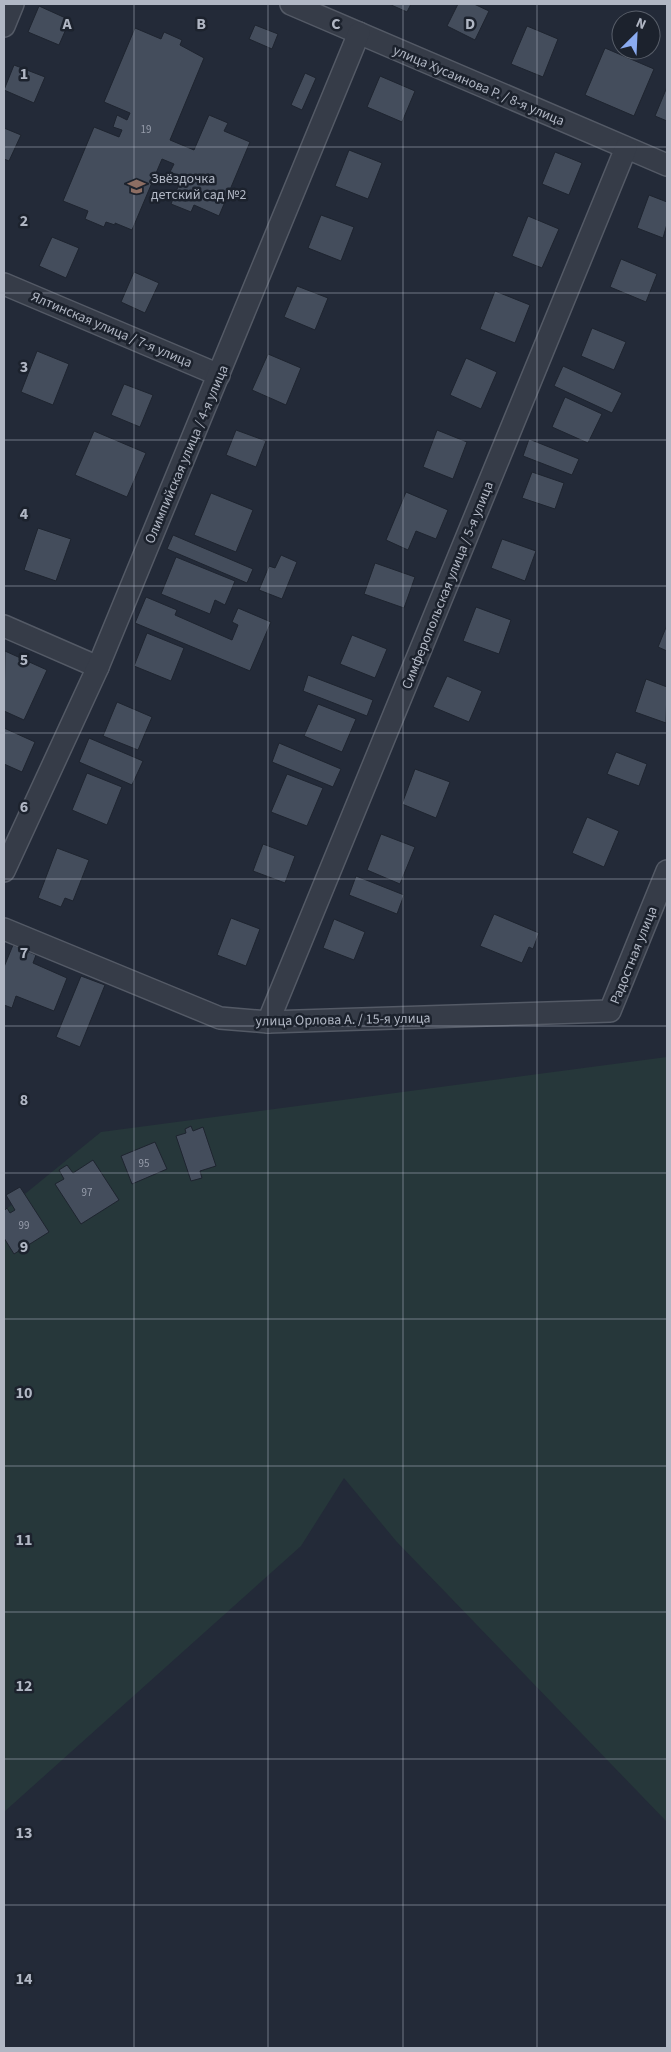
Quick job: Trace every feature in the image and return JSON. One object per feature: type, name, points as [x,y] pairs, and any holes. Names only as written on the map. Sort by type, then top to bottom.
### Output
[{"type":"street","points":[[4,26],[13,4]]},
{"type":"street","name":"улица Хусаинова Р. / 8-я улица","points":[[291,4],[667,165]]},
{"type":"street","name":"Олимпийская улица / 4-я улица","points":[[4,871],[98,668],[359,33]]},
{"type":"street","name":"Симферопольская улица / 5-я улица","points":[[268,1022],[626,148]]},
{"type":"street","name":"Ялтинская улица / 7-я улица","points":[[4,284],[219,375]]},
{"type":"street","points":[[4,626],[98,668]]},
{"type":"street","name":"Радостная улица","points":[[610,1011],[667,871]]},
{"type":"street","name":"улица Орлова А. / 15-я улица","points":[[4,929],[220,1018],[268,1022],[610,1011]]},
{"type":"shaded area","points":[[667,1057],[667,1822],[396,1541],[344,1478],[301,1546],[4,1812],[4,1211],[101,1132]]},
{"type":"building","points":[[389,4],[411,4],[407,12]]},
{"type":"building","points":[[458,4],[474,4],[489,11],[475,40],[447,26]]},
{"type":"building","points":[[39,6],[70,20],[59,45],[28,32]]},
{"type":"building","points":[[255,25],[278,34],[272,49],[249,39]]},
{"type":"building","points":[[527,26],[558,39],[543,77],[511,64]]},
{"type":"building","points":[[135,28],[161,39],[164,32],[182,40],[180,45],[204,58],[170,140],[194,150],[209,115],[228,123],[224,131],[250,142],[219,216],[194,205],[191,212],[171,204],[182,177],[170,172],[174,164],[162,159],[132,230],[115,223],[115,225],[106,222],[104,227],[85,219],[88,211],[63,201],[94,127],[119,137],[122,130],[113,127],[117,115],[127,120],[130,113],[104,102]]},
{"type":"building","points":[[605,48],[611,51],[611,60],[633,60],[654,69],[634,116],[585,95]]},
{"type":"building","points":[[14,65],[45,77],[34,103],[4,90]]},
{"type":"building","points":[[305,73],[316,78],[302,110],[291,105]]},
{"type":"building","points":[[380,76],[415,91],[402,122],[367,107]]},
{"type":"building","points":[[667,87],[667,121],[655,116]]},
{"type":"building","points":[[4,128],[21,135],[9,161],[4,159]]},
{"type":"building","points":[[349,150],[382,163],[368,199],[335,186]]},
{"type":"building","points":[[555,152],[582,163],[569,195],[542,184]]},
{"type":"building","points":[[649,195],[667,202],[667,224],[663,238],[637,228]]},
{"type":"building","points":[[321,215],[354,227],[341,261],[308,248]]},
{"type":"building","points":[[528,216],[559,229],[542,268],[512,256]]},
{"type":"building","points":[[52,237],[79,248],[66,278],[39,266]]},
{"type":"building","points":[[621,259],[657,274],[646,302],[610,287]]},
{"type":"building","points":[[134,272],[159,283],[145,313],[121,302]]},
{"type":"building","points":[[297,286],[328,298],[315,330],[284,317]]},
{"type":"building","points":[[495,291],[530,305],[515,343],[480,329]]},
{"type":"building","points":[[592,328],[626,342],[614,370],[581,356]]},
{"type":"building","points":[[37,351],[69,364],[53,405],[21,392]]},
{"type":"building","points":[[268,354],[301,368],[286,405],[252,390]]},
{"type":"building","points":[[466,358],[497,372],[481,409],[450,395]]},
{"type":"building","points":[[563,366],[622,393],[612,413],[554,386]]},
{"type":"building","points":[[124,384],[153,395],[140,427],[111,415]]},
{"type":"building","points":[[565,397],[602,414],[588,443],[552,427]]},
{"type":"building","points":[[236,430],[266,441],[256,467],[226,455]]},
{"type":"building","points":[[437,430],[467,442],[453,479],[423,467]]},
{"type":"building","points":[[94,431],[146,453],[127,497],[75,475]]},
{"type":"building","points":[[529,439],[579,459],[572,475],[523,456]]},
{"type":"building","points":[[532,472],[564,483],[555,509],[522,498]]},
{"type":"building","points":[[406,492],[448,510],[436,539],[416,531],[408,550],[386,540]]},
{"type":"building","points":[[211,493],[253,510],[236,552],[194,535]]},
{"type":"building","points":[[38,528],[71,539],[56,581],[24,570]]},
{"type":"building","points":[[173,535],[253,569],[247,583],[167,549]]},
{"type":"building","points":[[502,539],[536,551],[525,581],[491,568]]},
{"type":"building","points":[[281,555],[297,562],[282,599],[259,590],[269,566],[275,568]]},
{"type":"building","points":[[176,557],[235,581],[225,605],[215,600],[210,614],[161,594]]},
{"type":"building","points":[[375,563],[415,577],[404,608],[364,594]]},
{"type":"building","points":[[146,597],[177,610],[175,615],[232,640],[238,625],[232,622],[238,608],[271,622],[250,671],[135,623]]},
{"type":"building","points":[[476,607],[511,620],[499,654],[463,641]]},
{"type":"building","points":[[667,625],[667,651],[658,647]]},
{"type":"building","points":[[147,633],[184,648],[171,681],[134,666]]},
{"type":"building","points":[[352,635],[387,649],[375,678],[340,664]]},
{"type":"building","points":[[5,651],[47,670],[24,720],[4,711]]},
{"type":"building","points":[[308,675],[373,700],[367,716],[303,691]]},
{"type":"building","points":[[447,676],[482,691],[469,722],[433,707]]},
{"type":"building","points":[[646,679],[667,687],[666,723],[635,712]]},
{"type":"building","points":[[117,702],[152,717],[138,750],[103,736]]},
{"type":"building","points":[[318,704],[356,719],[342,752],[304,736]]},
{"type":"building","points":[[4,728],[35,742],[22,772],[4,764]]},
{"type":"building","points":[[89,738],[143,761],[132,785],[79,762]]},
{"type":"building","points":[[279,743],[341,769],[333,787],[272,762]]},
{"type":"building","points":[[616,752],[647,764],[639,786],[607,774]]},
{"type":"building","points":[[415,769],[450,782],[436,818],[402,804]]},
{"type":"building","points":[[87,773],[122,787],[107,825],[72,810]]},
{"type":"building","points":[[287,774],[323,788],[307,826],[271,812]]},
{"type":"building","points":[[587,817],[619,831],[604,867],[572,853]]},
{"type":"building","points":[[381,834],[415,847],[400,884],[367,870]]},
{"type":"building","points":[[263,844],[295,856],[285,883],[253,871]]},
{"type":"building","points":[[57,848],[89,860],[73,901],[65,898],[61,907],[38,898]]},
{"type":"building","points":[[356,876],[404,895],[397,914],[349,895]]},
{"type":"building","points":[[494,914],[539,933],[533,949],[529,947],[522,963],[480,946]]},
{"type":"building","points":[[231,918],[260,929],[246,966],[217,955]]},
{"type":"building","points":[[334,919],[365,932],[354,960],[323,948]]},
{"type":"building","points":[[13,945],[36,955],[33,963],[67,978],[54,1011],[16,996],[12,1008],[4,1005],[4,967]]},
{"type":"building","points":[[81,976],[105,985],[80,1047],[56,1037]]},
{"type":"building","points":[[191,1126],[193,1131],[203,1127],[216,1166],[200,1171],[202,1178],[191,1181],[176,1136],[186,1133],[185,1129]]},
{"type":"building","points":[[155,1142],[167,1169],[132,1184],[121,1156]]},
{"type":"building","points":[[93,1160],[119,1200],[81,1224],[55,1184],[64,1179],[59,1170],[67,1165],[73,1173]]},
{"type":"building","points":[[20,1187],[49,1232],[14,1254],[4,1238],[4,1211],[7,1208],[10,1213],[15,1210],[6,1195]]},
{"type":"place","name":"Звёздочка детский сад №2","points":[[137,186]]}]
